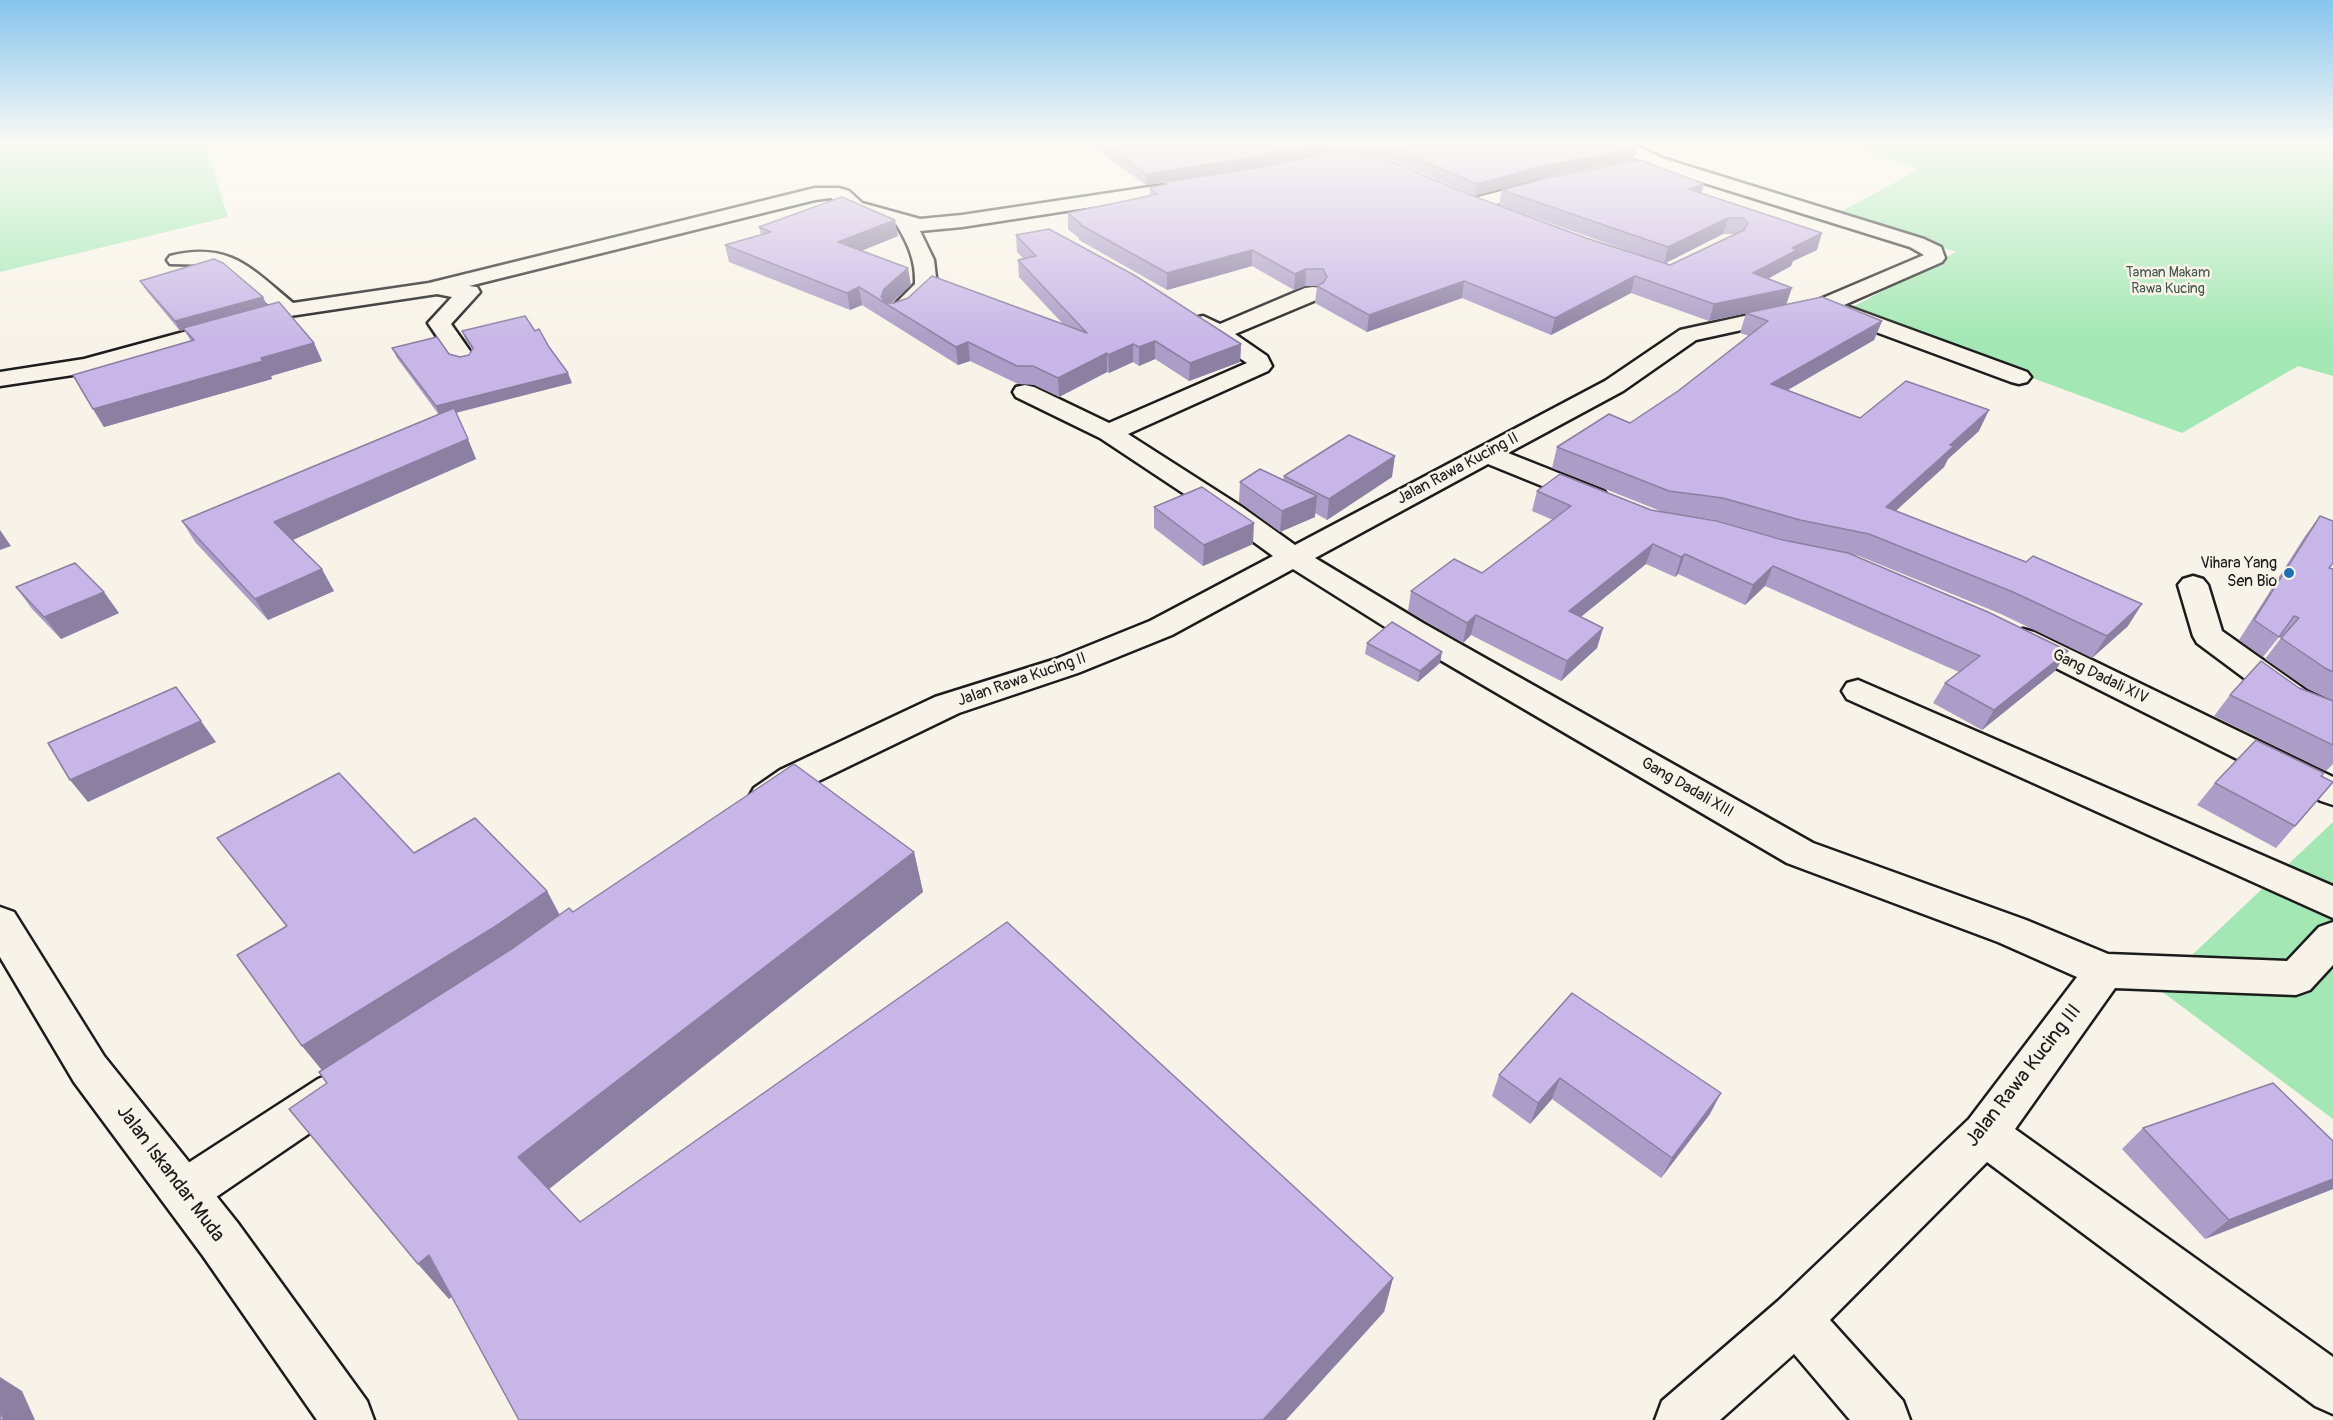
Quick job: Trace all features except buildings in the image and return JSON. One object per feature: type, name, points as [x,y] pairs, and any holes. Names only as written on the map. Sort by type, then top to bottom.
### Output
[{"type":"street","points":[[0,379],[86,366],[288,310],[429,290],[758,208]]},
{"type":"street","points":[[859,208],[920,225],[1050,208]]},
{"type":"street","points":[[1484,208],[1505,216]]},
{"type":"street","name":"Jalan Rawa Kucing II","points":[[744,814],[792,779],[947,705],[1067,666],[1161,628],[1614,386],[1688,334],[1825,305],[1935,258],[1934,251],[1917,243],[1805,208]]},
{"type":"street","points":[[1019,213],[1043,231]]},
{"type":"street","points":[[897,313],[926,286],[927,271],[924,255],[904,222]]},
{"type":"street","points":[[177,260],[218,259],[236,266],[288,310]]},
{"type":"street","points":[[429,290],[469,292],[439,326],[463,358]]},
{"type":"street","points":[[1219,333],[1313,293]]},
{"type":"street","points":[[1825,305],[2019,377]]},
{"type":"street","points":[[1109,434],[1260,366],[1259,361],[1253,356],[1190,316]]},
{"type":"street","name":"Gang Dadali XIII","points":[[1025,393],[1109,434],[1232,513],[1293,557],[1412,630],[1800,854],[2012,931],[2104,971]]},
{"type":"street","points":[[1487,454],[1624,509]]},
{"type":"street","points":[[2193,585],[2208,636],[2295,699],[2333,717]]},
{"type":"street","name":"Gang Dadali XIV","points":[[2000,628],[2333,792]]},
{"type":"street","points":[[1858,691],[2333,903]]},
{"type":"street","name":"Jalan Iskandar Muda","points":[[0,923],[89,1069],[184,1192],[348,1420]]},
{"type":"street","points":[[2104,971],[2296,978],[2333,938]]},
{"type":"street","name":"Jalan Rawa Kucing III","points":[[1681,1420],[1796,1319],[1985,1134],[2104,971]]},
{"type":"street","points":[[184,1192],[362,1075]]},
{"type":"street","points":[[1985,1134],[2333,1388]]},
{"type":"street","points":[[1796,1319],[1884,1420]]},
{"type":"green space","points":[[0,208],[225,208],[228,217],[0,272]]},
{"type":"green space","name":"Taman Makam Rawa Kucing","points":[[1847,208],[2333,208],[2333,376],[2298,366],[2182,433],[1847,310],[1956,252],[1835,215]]},
{"type":"green space","points":[[2333,822],[2333,1119],[2157,988]]},
{"type":"place","name":"Vihara Yang Sen Bio","points":[[2289,573]]}]
